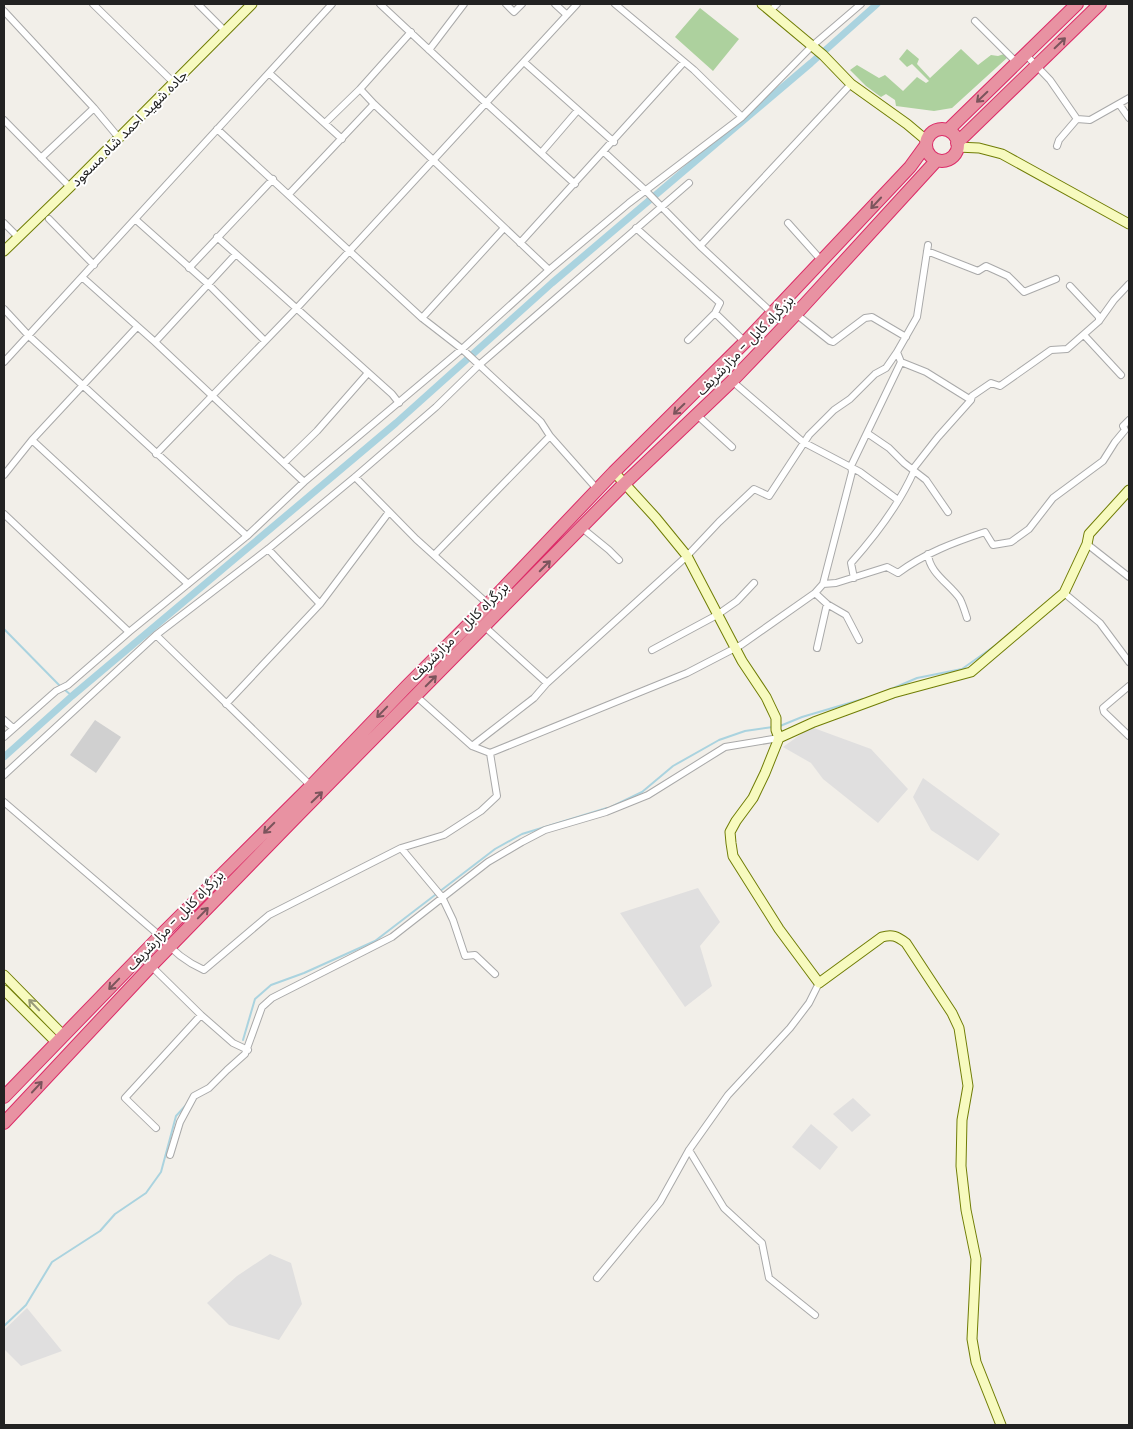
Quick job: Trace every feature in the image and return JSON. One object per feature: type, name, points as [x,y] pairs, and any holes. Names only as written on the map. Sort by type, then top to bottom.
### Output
[{"type":"highway","points":[[948,130],[1077,4]]},
{"type":"highway","points":[[957,145],[952,133],[948,130],[937,130],[929,136],[926,143],[928,154],[936,161],[947,160],[952,157],[957,145],[1100,4]]},
{"type":"highway","name":"بزرگراه کابل - مزارشریف","points":[[4,1097],[160,936],[311,786],[406,686],[475,618],[597,489],[745,342],[910,167],[926,143]]},
{"type":"highway","name":"بزرگراه کابل - مزارشریف","points":[[4,1123],[151,966],[624,484],[732,381],[936,161]]},
{"type":"street","points":[[92,4],[174,83]]},
{"type":"street","points":[[198,4],[225,31]]},
{"type":"street","name":"جاده شهيد احمد شاه مسعود","points":[[4,251],[70,188],[252,4]]},
{"type":"street","points":[[4,362],[332,4]]},
{"type":"street","points":[[380,4],[575,184]]},
{"type":"street","points":[[429,50],[464,4]]},
{"type":"street","points":[[506,4],[514,12],[522,4]]},
{"type":"street","points":[[555,4],[567,14]]},
{"type":"street","points":[[156,454],[296,309],[577,4]]},
{"type":"street","points":[[615,4],[684,62],[742,117]]},
{"type":"street","points":[[762,4],[818,50],[851,84],[907,124],[926,143]]},
{"type":"street","points":[[770,11],[777,4]]},
{"type":"street","points":[[4,736],[56,691],[68,685],[129,632],[247,536],[304,482],[464,352],[549,270],[629,203],[648,194],[742,117],[818,50],[861,4]]},
{"type":"street","points":[[4,11],[94,108],[119,138]]},
{"type":"street","points":[[975,21],[1021,59],[1037,66],[1050,80],[1077,119]]},
{"type":"street","points":[[325,123],[360,89],[411,32]]},
{"type":"street","points":[[524,62],[614,142]]},
{"type":"street","points":[[520,243],[614,142],[684,62]]},
{"type":"street","points":[[269,73],[342,139]]},
{"type":"street","points":[[700,246],[851,84]]},
{"type":"street","points":[[360,89],[433,161],[549,270]]},
{"type":"street","points":[[1077,119],[1090,120],[1129,98]]},
{"type":"street","points":[[290,194],[374,104]]},
{"type":"street","points":[[1119,104],[1129,118]]},
{"type":"street","points":[[41,158],[94,108]]},
{"type":"street","points":[[541,153],[578,110]]},
{"type":"street","points":[[1057,146],[1059,140],[1077,119]]},
{"type":"street","points":[[4,120],[70,188]]},
{"type":"street","points":[[217,129],[290,194],[422,318],[477,362],[542,422],[550,436],[597,489]]},
{"type":"street","points":[[957,145],[1002,154],[1129,224]]},
{"type":"street","points":[[604,152],[785,326]]},
{"type":"street","points":[[189,268],[273,179]]},
{"type":"street","points":[[4,775],[156,635],[268,549],[355,477],[436,407],[477,362],[636,228],[659,205],[689,182]]},
{"type":"street","points":[[135,219],[265,340]]},
{"type":"street","points":[[50,220],[94,265]]},
{"type":"street","points":[[4,223],[18,237]]},
{"type":"street","points":[[788,223],[822,261]]},
{"type":"street","points":[[422,318],[504,228]]},
{"type":"street","points":[[636,228],[720,303],[715,313],[688,340]]},
{"type":"street","points":[[217,237],[399,403]]},
{"type":"street","points":[[472,746],[534,698],[547,683],[687,556],[754,489],[769,496],[803,442],[834,410],[850,399],[875,374],[886,368],[897,352],[917,317],[928,248],[978,271],[986,266],[1008,276],[1024,292],[1056,279]]},
{"type":"street","points":[[155,342],[236,254]]},
{"type":"street","points":[[82,277],[155,342],[304,482]]},
{"type":"street","points":[[854,578],[851,563],[874,536],[898,500],[914,470],[938,437],[971,400],[972,396],[991,383],[1000,386],[1051,350],[1067,349],[1099,321],[1114,300],[1129,284]]},
{"type":"street","points":[[1070,286],[1099,317],[1099,321]]},
{"type":"street","points":[[4,309],[29,336],[247,536]]},
{"type":"street","points":[[715,313],[745,342]]},
{"type":"street","points":[[796,314],[833,342],[865,318],[872,317],[906,337]]},
{"type":"street","points":[[4,475],[32,440],[137,327]]},
{"type":"street","points":[[1084,335],[1121,376]]},
{"type":"street","points":[[897,352],[901,362],[926,372],[971,400]]},
{"type":"street","points":[[416,696],[472,746],[490,753],[687,673],[751,638],[815,593],[823,584],[852,472],[851,466],[901,362]]},
{"type":"street","points":[[284,463],[317,431],[368,373]]},
{"type":"street","points":[[732,381],[803,442],[851,466],[898,500]]},
{"type":"street","points":[[697,415],[732,447]]},
{"type":"street","points":[[823,584],[854,578],[887,566],[898,572],[913,561],[954,542],[985,532],[993,545],[1012,542],[1029,528],[1053,498],[1068,489],[1082,475],[1087,474],[1103,461],[1125,430],[1123,426],[1129,420]]},
{"type":"street","points":[[867,433],[889,448],[904,463],[926,480],[948,512]]},
{"type":"street","points":[[434,555],[550,436]]},
{"type":"street","points":[[32,440],[188,584]]},
{"type":"street","points":[[614,472],[656,518],[687,556],[742,662],[766,697],[776,718],[777,734],[761,781],[753,798],[730,832],[731,844],[733,856],[774,921],[819,983]]},
{"type":"street","points":[[355,477],[388,512],[488,604]]},
{"type":"street","points":[[170,1155],[180,1122],[194,1096],[209,1088],[246,1054],[262,1007],[272,998],[392,937],[440,894],[505,851],[545,830],[606,812],[648,795],[725,747],[777,734],[893,693],[971,672],[1064,593],[1090,534],[1129,490]]},
{"type":"street","points":[[226,704],[320,604],[388,512]]},
{"type":"street","points":[[4,514],[129,632]]},
{"type":"street","points":[[582,528],[619,560]]},
{"type":"street","points":[[1087,544],[1129,577]]},
{"type":"street","points":[[268,549],[320,604]]},
{"type":"street","points":[[928,554],[928,558],[939,576],[960,600],[967,618]]},
{"type":"street","points":[[652,650],[718,615],[737,601],[754,583]]},
{"type":"street","points":[[815,593],[827,604],[846,615],[858,640]]},
{"type":"street","points":[[1064,593],[1100,623],[1129,662]]},
{"type":"street","points":[[817,648],[827,604]]},
{"type":"street","points":[[484,627],[547,683]]},
{"type":"street","points":[[156,635],[311,786]]},
{"type":"street","points":[[1129,686],[1103,708],[1104,712],[1129,736]]},
{"type":"street","points":[[4,720],[13,728]]},
{"type":"street","points":[[4,802],[160,936],[169,948],[188,963],[204,970],[269,915],[401,848],[444,835],[481,811],[497,796],[490,753]]},
{"type":"street","points":[[401,848],[440,894],[453,920],[464,956],[475,955],[495,974]]},
{"type":"street","points":[[596,1278],[660,1202],[689,1150],[728,1095],[790,1028],[809,1003],[819,983],[882,937],[891,934],[899,937],[906,943],[952,1012],[960,1028],[968,1086],[962,1120],[961,1166],[966,1210],[976,1259],[972,1338],[976,1362],[1001,1425]]},
{"type":"street","points":[[141,956],[201,1015],[233,1043],[248,1050]]},
{"type":"street","points":[[4,975],[60,1039]]},
{"type":"street","points":[[4,990],[60,1039]]},
{"type":"street","points":[[156,1128],[125,1098],[201,1015]]},
{"type":"street","points":[[689,1150],[724,1208],[762,1243],[769,1278],[815,1315]]},
{"type":"shaded area","points":[[95,720],[121,737],[96,773],[70,755]]},
{"type":"shaded area","points":[[811,727],[871,749],[908,789],[878,823],[823,779],[811,763],[783,747]]},
{"type":"shaded area","points":[[923,778],[1000,834],[978,861],[931,830],[913,797]]},
{"type":"shaded area","points":[[698,888],[720,922],[700,946],[712,986],[685,1007],[620,913]]},
{"type":"shaded area","points":[[853,1098],[871,1115],[852,1132],[833,1114]]},
{"type":"shaded area","points":[[811,1124],[838,1147],[820,1170],[792,1147]]},
{"type":"shaded area","points":[[270,1254],[291,1263],[302,1304],[279,1340],[229,1325],[207,1303],[237,1276]]},
{"type":"shaded area","points":[[27,1308],[62,1351],[21,1366],[4,1349],[4,1330]]},
{"type":"green space","points":[[700,8],[739,39],[713,71],[675,37]]},
{"type":"green space","points":[[907,49],[919,59],[917,64],[930,78],[961,49],[978,65],[991,55],[998,56],[1004,54],[1008,57],[952,108],[934,111],[896,106],[895,100],[886,94],[881,97],[866,86],[850,70],[857,65],[879,78],[885,75],[903,91],[917,77],[926,83],[929,81],[912,64],[907,67],[899,59]]},
{"type":"waterway","points":[[4,757],[72,696],[396,423],[552,283],[811,63],[877,4]]},
{"type":"waterway","points":[[4,629],[61,687]]},
{"type":"waterway","points":[[882,693],[917,678],[962,669],[996,645]]},
{"type":"waterway","points":[[65,690],[72,696]]},
{"type":"waterway","points":[[780,726],[802,717],[863,699]]},
{"type":"waterway","points":[[611,807],[642,792],[673,766],[719,740],[745,731],[773,727]]},
{"type":"waterway","points":[[243,1040],[255,999],[271,985],[304,973],[375,941],[495,849],[522,834],[607,808]]},
{"type":"waterway","points":[[4,1326],[26,1305],[52,1262],[100,1231],[115,1214],[146,1193],[161,1172],[176,1116],[187,1104]]}]
